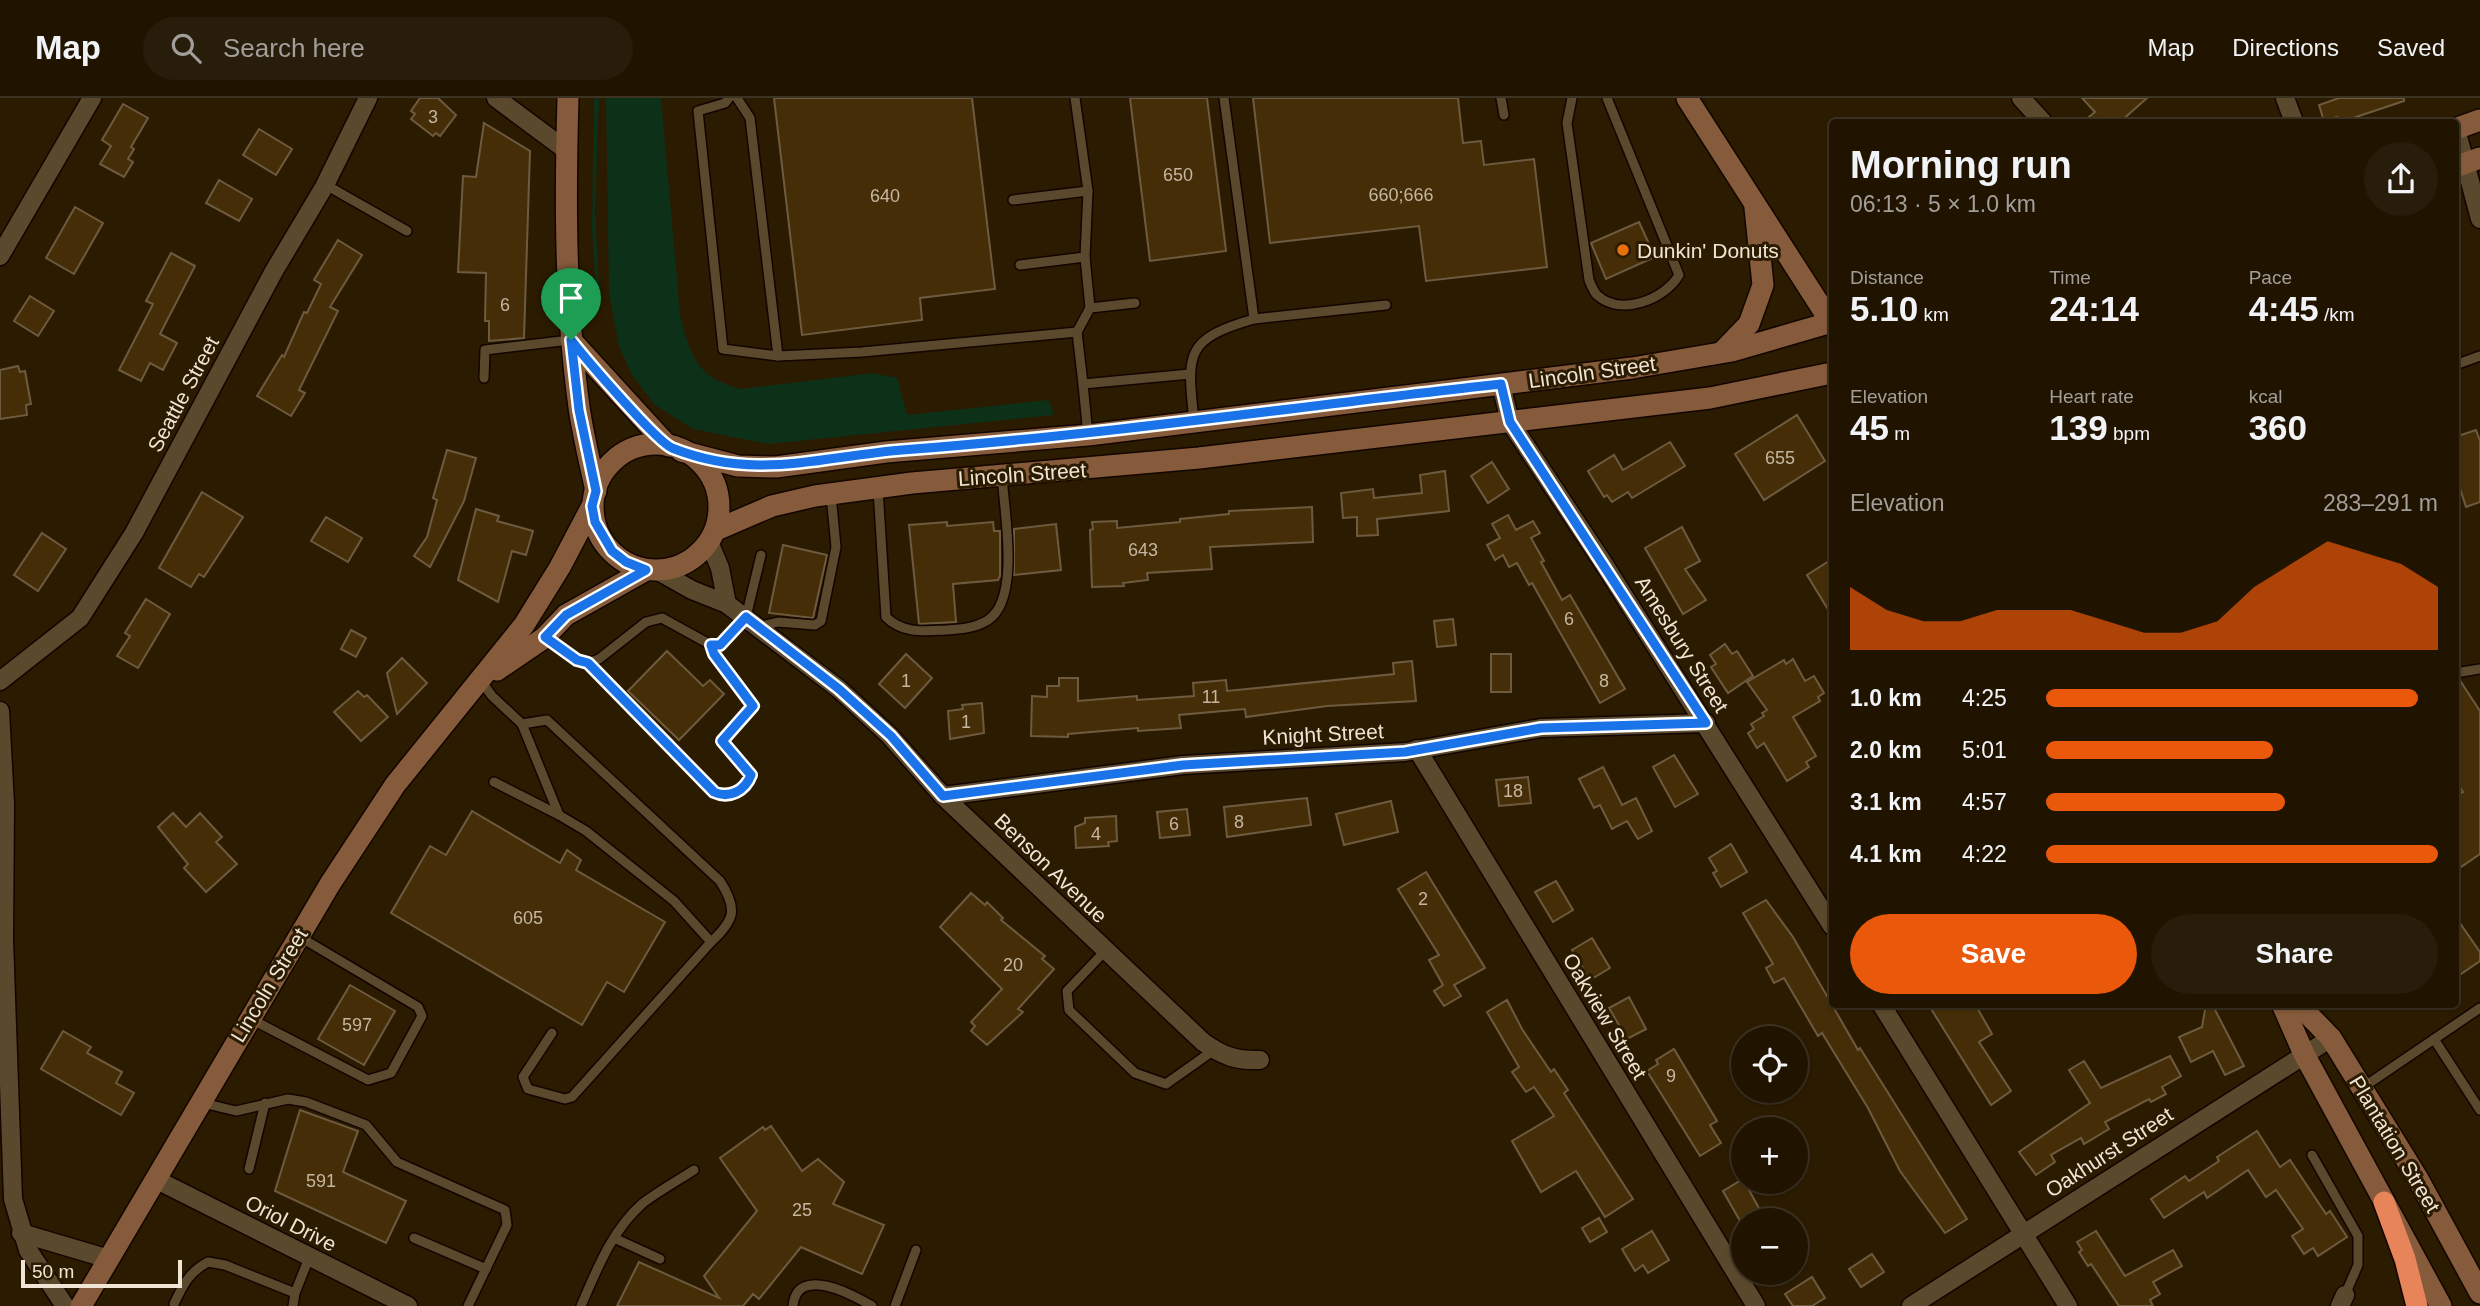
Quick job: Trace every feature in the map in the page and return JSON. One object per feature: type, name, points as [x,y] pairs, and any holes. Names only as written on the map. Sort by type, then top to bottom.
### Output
[{"type":"highway","points":[[2384,1202],[2405,1259],[2417,1306]]},
{"type":"main road","points":[[568,98],[566,150],[571,340],[579,410],[594,498],[602,538],[612,551],[626,562],[653,571],[681,565],[712,536],[719,508],[713,480],[696,458],[675,449],[644,445],[625,453],[608,466],[594,498]]},
{"type":"main road","points":[[1687,98],[1829,318]]},
{"type":"main road","points":[[2459,128],[2480,120]]},
{"type":"main road","points":[[1721,352],[1749,324],[1759,305],[1763,285],[1754,202]]},
{"type":"main road","name":"Lincoln Street","points":[[675,449],[738,466],[776,467],[886,452],[1088,435],[1632,368],[1721,352],[1829,324]]},
{"type":"main road","points":[[571,340],[675,449]]},
{"type":"main road","name":"Lincoln Street","points":[[712,536],[772,506],[878,487],[1199,458],[1510,422],[1710,398],[1829,374]]},
{"type":"main road","points":[[1194,421],[1199,458]]},
{"type":"main road","points":[[1088,435],[1091,469]]},
{"type":"main road","name":"Lincoln Street","points":[[81,1306],[299,936],[395,785],[524,625],[561,566],[594,498]]},
{"type":"main road","name":"Lincoln Street","points":[[481,681],[545,637],[566,615],[653,571]]},
{"type":"main road","name":"Plantation Street","points":[[2284,1008],[2304,1054],[2441,1306]]},
{"type":"main road","name":"Plantation Street","points":[[2302,1008],[2331,1038],[2418,1179],[2480,1293]]},
{"type":"street","points":[[0,256],[92,98]]},
{"type":"street","name":"Seattle Street","points":[[0,681],[80,618],[134,533],[274,271],[326,185],[368,98]]},
{"type":"street","points":[[496,98],[566,150]]},
{"type":"street","points":[[2285,98],[2293,119]]},
{"type":"street","points":[[2024,99],[2041,119]]},
{"type":"street","points":[[2459,138],[2480,219]]},
{"type":"street","name":"Amesbury Street","points":[[1501,384],[1510,422],[1706,723],[1829,921]]},
{"type":"street","points":[[712,536],[727,604]]},
{"type":"street","name":"Benson Avenue","points":[[653,571],[727,604],[839,689],[891,736],[943,796],[1105,951],[1214,1050],[1239,1061],[1260,1060]]},
{"type":"street","points":[[0,711],[5,804],[2,940],[13,1199],[21,1233],[42,1274],[65,1306]]},
{"type":"street","name":"Knight Street","points":[[943,796],[1183,765],[1416,750],[1541,728],[1706,723]]},
{"type":"street","name":"Oakview Street","points":[[1416,750],[1756,1306]]},
{"type":"street","points":[[1883,1008],[2068,1306]]},
{"type":"street","name":"Oakhurst Street","points":[[1911,1306],[2331,1038]]},
{"type":"street","name":"Oriol Drive","points":[[155,1179],[408,1306]]},
{"type":"street","points":[[21,1233],[109,1259]]},
{"type":"lane","points":[[729,98],[725,103],[698,111],[723,349],[778,356],[862,352],[1077,332]]},
{"type":"lane","points":[[737,98],[750,118],[778,356]]},
{"type":"lane","points":[[1075,98],[1088,191],[1085,257],[1090,308],[1077,332],[1088,435]]},
{"type":"lane","points":[[1224,98],[1254,319]]},
{"type":"lane","points":[[1501,98],[1504,115]]},
{"type":"lane","points":[[1572,98],[1567,123],[1589,281],[1597,295],[1612,302],[1636,304],[1655,298],[1673,286],[1679,275],[1607,98]]},
{"type":"lane","points":[[326,185],[407,231]]},
{"type":"lane","points":[[1013,200],[1088,191]]},
{"type":"lane","points":[[1020,265],[1085,257]]},
{"type":"lane","points":[[1090,308],[1135,303]]},
{"type":"lane","points":[[1194,421],[1189,374],[1191,357],[1205,338],[1225,327],[1254,319],[1386,305]]},
{"type":"lane","points":[[484,378],[485,349],[571,340]]},
{"type":"lane","points":[[2459,364],[2480,356]]},
{"type":"lane","points":[[1083,384],[1189,374]]},
{"type":"lane","points":[[878,487],[886,617],[895,626],[916,632],[967,628],[989,620],[1004,602],[1008,573],[1002,475]]},
{"type":"lane","points":[[588,663],[599,659],[646,622],[662,618],[711,645],[720,645],[751,622],[815,625],[821,621],[836,547],[830,494]]},
{"type":"lane","points":[[751,622],[761,555]]},
{"type":"lane","points":[[545,637],[577,660],[588,663],[714,792],[724,797],[732,795],[751,775],[722,741],[753,706],[714,654],[711,645]]},
{"type":"lane","points":[[2459,672],[2480,669]]},
{"type":"lane","points":[[481,681],[492,696],[522,724],[559,815]]},
{"type":"lane","points":[[522,724],[547,720],[720,881],[731,898],[729,925],[572,1097],[565,1099],[528,1089],[524,1082],[523,1076],[552,1033]]},
{"type":"lane","points":[[494,782],[586,831],[674,901],[711,942]]},
{"type":"lane","points":[[250,1018],[368,1080],[391,1073],[422,1016],[418,1007],[299,936]]},
{"type":"lane","points":[[1105,951],[1067,991],[1069,1010],[1135,1073],[1166,1084],[1214,1050]]},
{"type":"lane","points":[[2362,1088],[2480,1008]]},
{"type":"lane","points":[[2434,1039],[2480,1110]]},
{"type":"lane","points":[[200,1102],[236,1111],[288,1098],[306,1102],[366,1125],[397,1162],[505,1210],[507,1225],[468,1306]]},
{"type":"lane","points":[[249,1169],[265,1103]]},
{"type":"lane","points":[[2312,1155],[2358,1236],[2358,1265],[2342,1301]]},
{"type":"lane","points":[[581,1306],[614,1238],[644,1203],[694,1170]]},
{"type":"lane","points":[[414,1238],[486,1269]]},
{"type":"lane","points":[[614,1238],[660,1259]]},
{"type":"lane","points":[[895,1306],[916,1250]]},
{"type":"lane","points":[[293,1306],[295,1293],[309,1258]]},
{"type":"lane","points":[[174,1304],[185,1280],[193,1270],[208,1262],[225,1265],[295,1293]]},
{"type":"lane","points":[[793,1306],[800,1290],[811,1284],[827,1285],[872,1306]]},
{"type":"green space","points":[[594,98],[599,98],[595,211],[599,287],[596,288],[592,230]]},
{"type":"green space","points":[[606,98],[661,98],[680,314],[687,342],[697,363],[714,378],[741,389],[873,373],[897,378],[907,415],[1048,400],[1054,415],[768,444],[693,429],[655,405],[632,375],[619,346],[609,293]]},
{"type":"building","points":[[420,98],[438,98],[456,115],[440,136],[436,133],[433,136],[411,119],[415,114],[411,111]]},
{"type":"building","points":[[774,98],[972,98],[995,289],[920,298],[922,320],[802,335]]},
{"type":"building","points":[[1130,98],[1207,98],[1226,251],[1150,261]]},
{"type":"building","points":[[1253,98],[1458,98],[1463,143],[1481,141],[1484,165],[1534,159],[1547,267],[1426,281],[1419,226],[1270,243]]},
{"type":"building","points":[[2082,98],[2147,98],[2123,119],[2087,119],[2095,112]]},
{"type":"building","points":[[2339,98],[2404,98],[2404,101],[2350,119],[2323,119],[2319,105]]},
{"type":"building","points":[[123,104],[148,118],[131,147],[134,149],[128,159],[133,162],[124,177],[100,164],[111,146],[102,140]]},
{"type":"building","points":[[484,123],[530,151],[524,338],[489,341],[489,321],[485,321],[486,273],[458,272],[463,176],[476,177]]},
{"type":"building","points":[[259,129],[292,149],[276,175],[243,155]]},
{"type":"building","points":[[219,180],[252,199],[239,221],[206,203]]},
{"type":"building","points":[[75,207],[103,223],[74,274],[46,258]]},
{"type":"building","name":"Dunkin' Donuts","points":[[1639,222],[1655,257],[1606,279],[1591,243]]},
{"type":"building","points":[[338,240],[362,255],[330,307],[338,311],[299,390],[305,393],[291,416],[257,396],[282,355],[284,357],[304,312],[307,313],[321,284],[314,280]]},
{"type":"building","points":[[171,253],[195,266],[160,334],[177,343],[163,370],[150,363],[141,381],[119,370],[153,304],[146,301]]},
{"type":"building","points":[[30,296],[54,311],[38,336],[14,321]]},
{"type":"building","points":[[18,366],[20,372],[25,371],[31,404],[26,405],[27,415],[0,419],[0,370]]},
{"type":"building","points":[[1797,415],[1825,461],[1764,500],[1735,454]]},
{"type":"building","points":[[2476,430],[2480,441],[2480,502],[2466,507],[2459,485],[2459,436]]},
{"type":"building","points":[[1670,442],[1685,466],[1632,498],[1628,492],[1612,502],[1607,495],[1604,497],[1588,471],[1614,455],[1623,470]]},
{"type":"building","points":[[447,450],[476,458],[464,501],[430,567],[414,556],[427,537],[437,500],[433,498]]},
{"type":"building","points":[[1492,462],[1509,489],[1488,503],[1471,476]]},
{"type":"building","points":[[1445,471],[1449,511],[1377,519],[1378,535],[1357,536],[1357,517],[1343,518],[1341,493],[1373,489],[1374,498],[1422,493],[1420,475]]},
{"type":"building","points":[[202,492],[243,517],[204,577],[199,574],[191,587],[159,568]]},
{"type":"building","points":[[1312,507],[1313,542],[1210,547],[1212,569],[1147,573],[1148,580],[1123,583],[1124,586],[1092,587],[1092,522],[1117,521],[1117,528],[1180,522],[1180,519],[1229,514],[1229,511]]},
{"type":"building","points":[[476,509],[499,516],[497,521],[533,531],[526,555],[512,551],[498,602],[458,580]]},
{"type":"building","points":[[1508,515],[1516,530],[1533,521],[1540,533],[1531,538],[1544,561],[1541,562],[1562,600],[1570,595],[1625,689],[1600,703],[1532,583],[1529,585],[1517,563],[1509,567],[1503,555],[1495,560],[1487,545],[1500,538],[1492,524]]},
{"type":"building","points":[[326,517],[362,538],[348,562],[311,541]]},
{"type":"building","points":[[947,522],[947,526],[993,522],[994,531],[1000,531],[1000,576],[998,580],[953,584],[956,622],[919,624],[909,525]]},
{"type":"building","points":[[1056,524],[1061,570],[1014,575],[1014,529]]},
{"type":"building","points":[[1682,527],[1700,561],[1685,569],[1706,600],[1683,614],[1645,548]]},
{"type":"building","points":[[42,533],[66,549],[38,591],[14,575]]},
{"type":"building","points":[[783,545],[827,555],[813,618],[769,613]]},
{"type":"building","points":[[1829,561],[1829,611],[1807,575]]},
{"type":"building","points":[[146,599],[170,614],[138,668],[117,656],[130,636],[125,633]]},
{"type":"building","points":[[1453,619],[1456,645],[1437,647],[1434,621]]},
{"type":"building","points":[[351,630],[366,638],[356,657],[341,649]]},
{"type":"building","points":[[1725,644],[1732,654],[1737,651],[1753,676],[1728,693],[1711,667],[1716,664],[1710,655]]},
{"type":"building","points":[[667,651],[703,686],[710,680],[724,694],[679,740],[628,691]]},
{"type":"building","points":[[906,654],[932,678],[905,708],[879,684]]},
{"type":"building","points":[[1491,654],[1511,654],[1511,692],[1491,692]]},
{"type":"building","points":[[402,658],[427,683],[397,714],[387,673]]},
{"type":"building","points":[[1793,659],[1805,681],[1814,676],[1824,693],[1818,697],[1820,701],[1793,717],[1816,756],[1806,762],[1809,767],[1787,781],[1764,743],[1757,748],[1748,733],[1754,729],[1751,724],[1764,716],[1762,713],[1767,710],[1747,682],[1784,660],[1786,664]]},
{"type":"building","points":[[1412,661],[1416,701],[1327,706],[1246,717],[1245,709],[1179,715],[1181,728],[1138,731],[1138,728],[1068,734],[1068,737],[1031,736],[1032,696],[1047,697],[1047,686],[1059,686],[1059,678],[1078,678],[1078,701],[1137,696],[1137,700],[1194,696],[1193,683],[1226,680],[1227,691],[1394,674],[1393,663]]},
{"type":"building","points":[[2459,679],[2480,711],[2480,854],[2459,868],[2459,794],[2463,792],[2459,786]]},
{"type":"building","points":[[358,691],[364,697],[367,695],[388,717],[361,741],[334,712]]},
{"type":"building","points":[[982,703],[984,733],[950,739],[948,711],[963,709],[962,705]]},
{"type":"building","points":[[1674,755],[1698,794],[1675,807],[1653,767]]},
{"type":"building","points":[[1603,767],[1622,805],[1636,798],[1652,831],[1638,839],[1627,821],[1612,829],[1600,805],[1594,808],[1579,779]]},
{"type":"building","points":[[1528,777],[1531,803],[1499,806],[1496,780]]},
{"type":"building","points":[[1307,798],[1311,825],[1227,837],[1224,807]]},
{"type":"building","points":[[1391,801],[1398,832],[1344,845],[1336,814]]},
{"type":"building","points":[[1187,809],[1190,835],[1160,838],[1157,812]]},
{"type":"building","points":[[472,811],[560,863],[567,850],[581,860],[576,870],[665,922],[624,992],[607,982],[582,1025],[391,913],[430,846],[446,855]]},
{"type":"building","points":[[173,813],[186,827],[200,813],[222,837],[216,842],[237,864],[206,892],[184,868],[188,864],[158,827]]},
{"type":"building","points":[[1116,816],[1117,841],[1108,842],[1109,846],[1076,848],[1075,827],[1085,823],[1085,818]]},
{"type":"building","points":[[1731,844],[1747,872],[1721,887],[1713,873],[1717,871],[1709,858]]},
{"type":"building","points":[[1426,872],[1485,968],[1454,985],[1461,996],[1444,1006],[1434,991],[1443,985],[1429,960],[1439,955],[1398,889]]},
{"type":"building","points":[[1556,881],[1573,910],[1553,922],[1535,892]]},
{"type":"building","points":[[971,893],[985,905],[987,902],[1003,918],[1001,920],[1045,956],[1042,959],[1054,969],[1018,1009],[1023,1012],[987,1045],[971,1031],[975,1026],[971,1022],[1002,989],[940,927]]},
{"type":"building","points":[[1766,900],[1793,937],[1829,1000],[1829,1008],[1834,1008],[1967,1219],[1945,1233],[1900,1171],[1868,1108],[1822,1033],[1818,1036],[1784,978],[1774,983],[1766,968],[1773,964],[1743,913]]},
{"type":"building","points":[[2459,922],[2480,952],[2480,961],[2459,975]]},
{"type":"building","points":[[1592,938],[1610,968],[1590,980],[1572,950]]},
{"type":"building","points":[[350,985],[395,1011],[364,1065],[318,1039]]},
{"type":"building","points":[[1629,997],[1646,1029],[1627,1039],[1609,1008]]},
{"type":"building","points":[[1507,1000],[1522,1029],[1551,1072],[1554,1069],[1568,1090],[1564,1093],[1633,1199],[1605,1217],[1576,1171],[1541,1192],[1512,1141],[1554,1116],[1534,1087],[1526,1092],[1512,1072],[1519,1067],[1487,1012]]},
{"type":"building","points":[[1930,1008],[1977,1008],[1992,1034],[1979,1042],[2011,1091],[1991,1105]]},
{"type":"building","points":[[2205,1008],[2214,1008],[2244,1066],[2225,1075],[2213,1051],[2191,1062],[2179,1037],[2202,1027]]},
{"type":"building","points":[[63,1031],[91,1047],[87,1053],[122,1072],[116,1083],[134,1093],[121,1115],[41,1069]]},
{"type":"building","points":[[1674,1049],[1717,1121],[1710,1125],[1721,1143],[1700,1156],[1647,1071],[1658,1064],[1656,1060]]},
{"type":"building","points":[[2170,1056],[2181,1076],[2162,1087],[2166,1094],[2151,1102],[2149,1099],[2105,1122],[2109,1129],[2084,1144],[2081,1138],[2051,1155],[2055,1162],[2036,1175],[2019,1152],[2090,1103],[2069,1070],[2084,1061],[2101,1088]]},
{"type":"building","points":[[300,1110],[358,1131],[343,1172],[406,1201],[386,1243],[275,1191]]},
{"type":"building","points":[[771,1126],[802,1171],[818,1159],[844,1182],[833,1204],[884,1225],[862,1274],[801,1247],[759,1299],[753,1294],[743,1306],[617,1306],[639,1262],[719,1298],[704,1276],[757,1211],[720,1158],[763,1127],[765,1130]]},
{"type":"building","points":[[2257,1131],[2280,1167],[2290,1160],[2326,1214],[2330,1211],[2347,1237],[2318,1256],[2313,1248],[2304,1254],[2292,1236],[2303,1229],[2276,1190],[2266,1197],[2248,1170],[2207,1198],[2204,1192],[2164,1218],[2151,1199],[2185,1176],[2189,1181],[2219,1161],[2217,1157]]},
{"type":"building","points":[[1731,1186],[1731,1194],[1751,1194],[1759,1208],[1733,1208],[1723,1191]]},
{"type":"building","points":[[1599,1218],[1607,1232],[1590,1242],[1582,1228]]},
{"type":"building","points":[[1652,1231],[1669,1260],[1648,1273],[1643,1265],[1635,1271],[1622,1249]]},
{"type":"building","points":[[2096,1231],[2125,1276],[2173,1250],[2182,1266],[2153,1282],[2160,1294],[2150,1300],[2153,1306],[2119,1306],[2091,1264],[2088,1266],[2079,1252],[2082,1250],[2077,1242]]},
{"type":"building","points":[[1872,1254],[1884,1272],[1861,1287],[1849,1269]]},
{"type":"building","points":[[1812,1277],[1825,1298],[1812,1306],[1793,1306],[1785,1294],[1799,1285],[1808,1285],[1808,1280]]},
{"type":"place","name":"Dunkin' Donuts","points":[[1623,250]]},
{"type":"route","points":[[571,340],[668,446],[738,466],[776,467],[886,452],[1088,435],[1330,403],[1501,384],[1510,422],[1706,723],[1541,728],[1405,752],[1183,765],[943,796],[891,736],[815,669],[746,617],[720,645],[711,645],[714,654],[753,706],[722,741],[749,771],[750,780],[732,795],[724,797],[714,792],[588,663],[577,660],[545,637],[566,615],[646,570],[626,562],[612,551],[595,522],[592,506],[596,491],[579,410],[571,340]]}]
